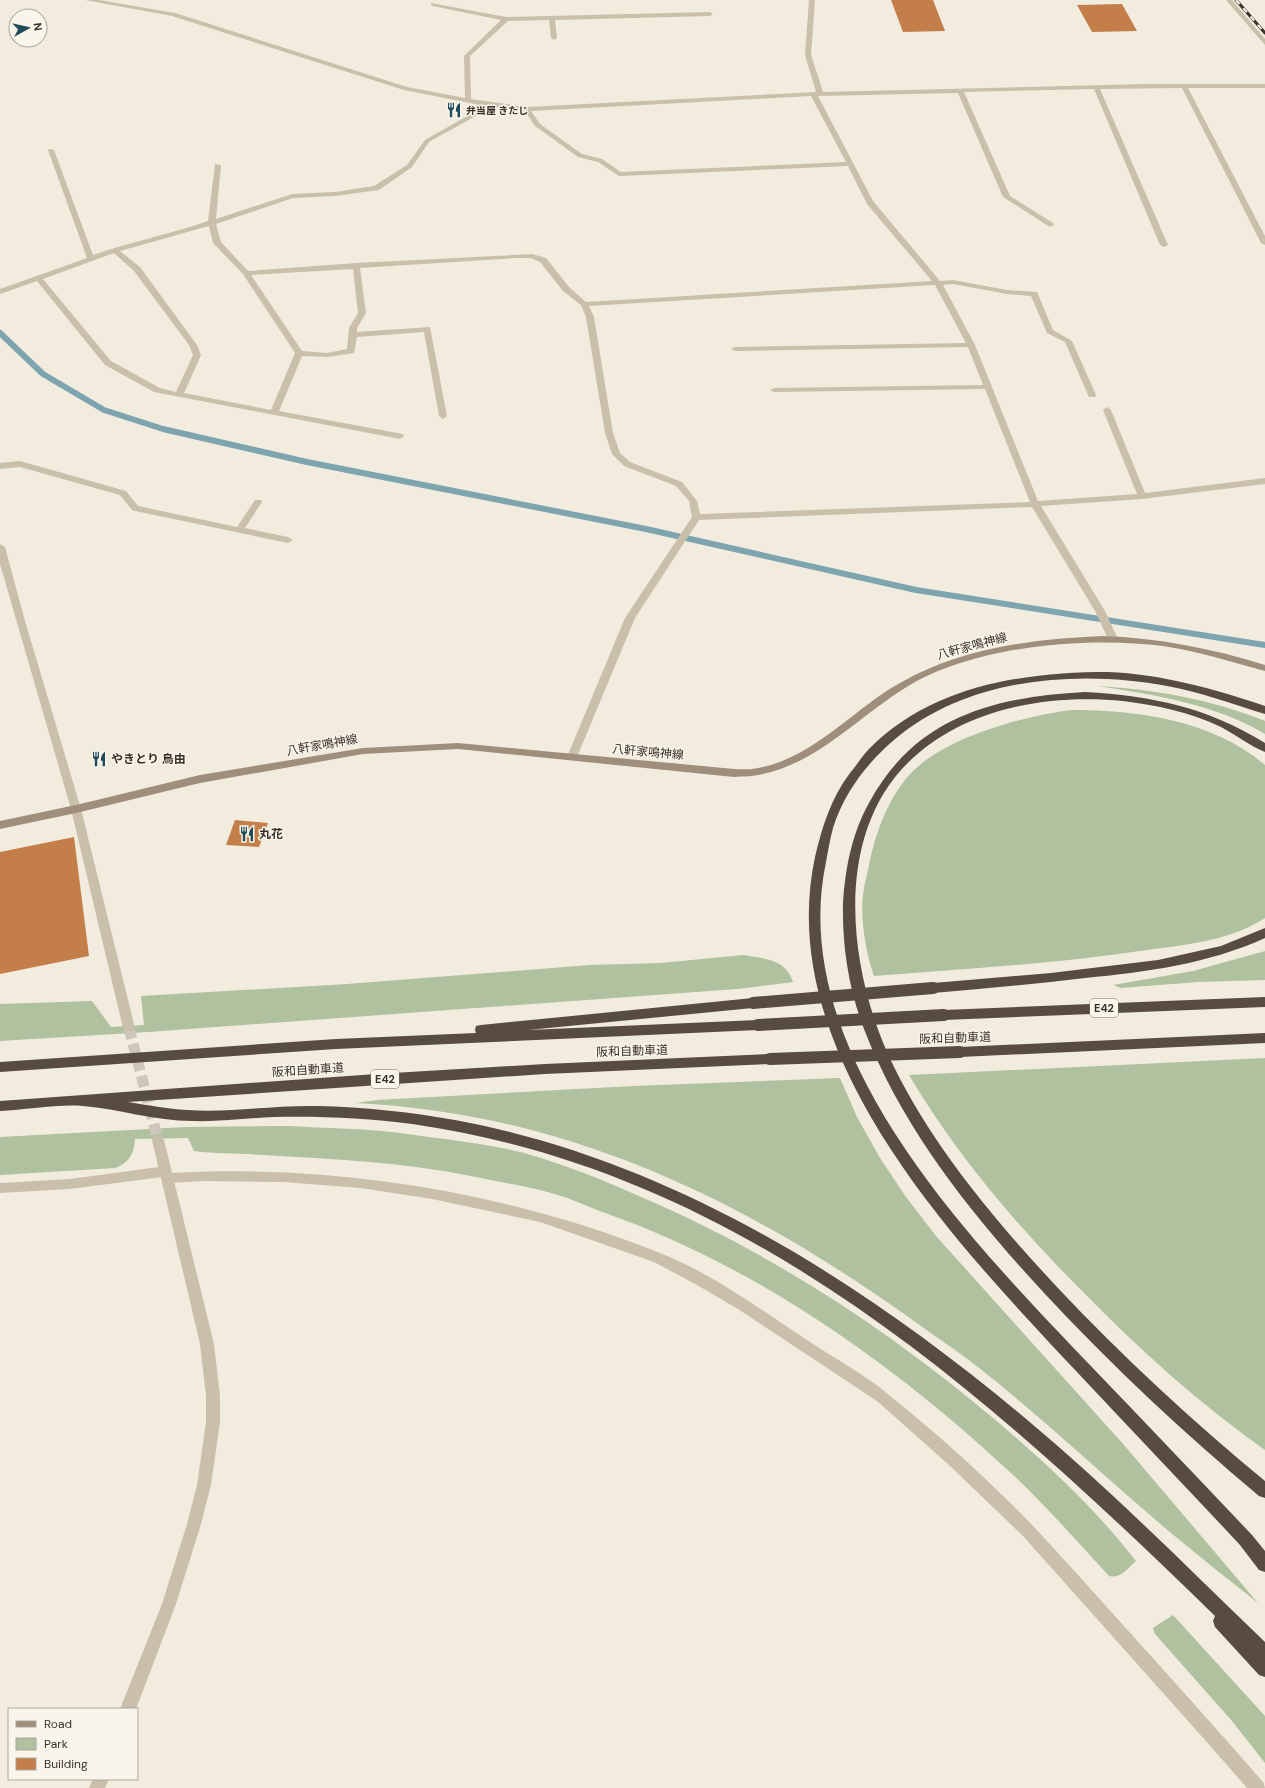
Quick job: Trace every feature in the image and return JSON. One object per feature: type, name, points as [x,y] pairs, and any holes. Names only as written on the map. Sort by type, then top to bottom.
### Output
[{"type":"highway","points":[[1265,710],[1189,687],[1135,677],[1062,676],[1014,681],[978,690],[954,700],[902,726],[866,758],[840,796],[824,838],[816,886],[816,913],[821,971],[826,1001],[835,1027],[860,1083],[894,1143],[960,1233],[1007,1288],[1265,1560]]},
{"type":"highway","points":[[1265,748],[1219,722],[1196,713],[1146,700],[1098,696],[1045,698],[996,708],[975,716],[938,733],[923,743],[893,772],[880,790],[868,812],[860,836],[850,885],[848,912],[854,971],[870,1028],[912,1113],[943,1159],[993,1225],[1096,1338],[1180,1419],[1265,1491]]},
{"type":"highway","points":[[336,1044],[753,1003],[1024,981],[1153,965],[1222,950],[1265,933]]},
{"type":"highway","name":"阪和自動車道","points":[[0,1067],[336,1044],[944,1015],[1265,1002]]},
{"type":"highway","name":"阪和自動車道","points":[[0,1106],[515,1071],[1265,1038]]},
{"type":"highway","points":[[80,1100],[185,1116],[281,1112],[338,1112],[412,1118],[498,1134],[611,1169],[681,1199],[779,1251],[879,1315],[950,1365],[1059,1457],[1265,1653]]},
{"type":"highway","points":[[1125,1519],[1265,1669]]},
{"type":"highway","points":[[1246,1540],[1265,1564]]},
{"type":"main road","name":"八軒家鳴神線","points":[[0,825],[76,809],[200,779],[363,750],[458,746],[745,774],[766,771],[781,765],[824,742],[886,695],[904,684],[944,665],[976,656],[1016,648],[1092,639],[1143,641],[1186,648],[1240,660],[1265,668]]},
{"type":"street","points":[[88,0],[173,14],[406,89],[491,105],[527,109],[817,95],[960,90],[1184,86],[1264,87]]},
{"type":"street","points":[[812,0],[808,54],[817,95],[870,202],[938,283],[971,345],[1035,504],[1100,611],[1113,639]]},
{"type":"street","points":[[1229,0],[1265,43]]},
{"type":"street","points":[[434,4],[506,19],[710,14]]},
{"type":"street","points":[[552,18],[554,38]]},
{"type":"street","points":[[468,100],[467,56],[506,19]]},
{"type":"street","points":[[1184,86],[1265,243]]},
{"type":"street","points":[[1096,87],[1164,245]]},
{"type":"street","points":[[960,90],[1007,197],[1050,225]]},
{"type":"street","points":[[0,292],[115,250],[212,223],[292,196],[335,194],[376,188],[410,166],[426,140],[491,105]]},
{"type":"street","points":[[527,109],[536,125],[580,156],[600,160],[619,174],[850,164]]},
{"type":"street","points":[[51,150],[91,259]]},
{"type":"street","points":[[217,165],[212,223],[218,243],[246,273],[299,353]]},
{"type":"street","points":[[115,250],[137,269],[193,345],[197,355],[179,395]]},
{"type":"street","points":[[246,273],[356,265],[532,256],[543,260],[566,289],[584,304],[590,317],[609,433],[616,454],[627,464],[679,484],[693,501],[696,517],[680,544],[630,618],[572,758]]},
{"type":"street","points":[[299,353],[327,355],[350,351],[353,328],[362,313],[356,265]]},
{"type":"street","points":[[38,278],[108,363],[157,390],[400,436]]},
{"type":"street","points":[[584,304],[953,282],[1007,292],[1034,294],[1050,331],[1068,341],[1092,395]]},
{"type":"street","points":[[353,335],[427,329],[443,416]]},
{"type":"street","points":[[735,349],[971,345]]},
{"type":"street","points":[[274,413],[299,353]]},
{"type":"street","points":[[774,390],[987,387]]},
{"type":"street","points":[[1108,410],[1142,496]]},
{"type":"street","points":[[0,466],[20,464],[123,493],[135,508],[288,540]]},
{"type":"street","points":[[696,517],[1035,504],[1142,496],[1265,481]]},
{"type":"street","points":[[239,530],[258,502]]},
{"type":"street","points":[[0,547],[20,621],[76,809],[129,1028]]},
{"type":"street","points":[[128,1708],[169,1604],[194,1524],[204,1485],[213,1422],[213,1396],[207,1344],[158,1140]]},
{"type":"street","points":[[0,1188],[70,1184],[167,1175],[297,1178],[368,1184],[432,1194],[540,1217],[658,1258],[743,1305],[882,1398],[954,1460],[1028,1530],[1209,1731],[1258,1788]]},
{"type":"green space","points":[[1098,686],[1141,690],[1204,701],[1265,721],[1265,734],[1226,715],[1205,708],[1163,697]]},
{"type":"green space","points":[[1072,710],[1123,712],[1173,721],[1198,728],[1222,737],[1265,765],[1265,918],[1251,926],[1220,937],[1172,947],[1040,963],[874,976],[868,957],[864,936],[862,914],[863,891],[875,839],[891,802],[905,780],[914,770],[929,758],[947,747],[967,738],[1032,717]]},
{"type":"green space","points":[[1265,951],[1265,980],[1198,982],[1121,988],[1113,985],[1193,971]]},
{"type":"green space","points":[[744,955],[767,959],[780,964],[790,974],[793,982],[737,989],[148,1032],[0,1041],[0,1004],[92,1001],[111,1027],[144,1025],[141,996],[347,984],[590,965],[660,963]]},
{"type":"green space","points":[[1265,1058],[1265,1450],[1217,1414],[1149,1356],[1060,1269],[1013,1217],[968,1162],[947,1134],[909,1075]]},
{"type":"green space","points":[[840,1078],[857,1117],[880,1158],[906,1197],[936,1236],[1124,1445],[1258,1603],[1171,1533],[975,1364],[850,1277],[785,1237],[718,1201],[650,1170],[580,1144],[508,1124],[433,1110],[355,1103],[377,1100],[633,1086]]},
{"type":"green space","points":[[289,1126],[390,1132],[485,1145],[524,1153],[568,1167],[639,1196],[734,1241],[824,1294],[868,1323],[911,1353],[952,1385],[993,1418],[1050,1468],[1103,1522],[1136,1561],[1121,1574],[1113,1577],[1109,1576],[1037,1498],[966,1433],[920,1394],[872,1357],[822,1323],[771,1291],[718,1262],[664,1236],[564,1197],[515,1185],[420,1167],[341,1160],[194,1151],[188,1138],[135,1139],[130,1157],[127,1161],[115,1168],[0,1175],[0,1137],[186,1127]]},
{"type":"green space","points":[[1173,1615],[1265,1716],[1265,1763],[1232,1721],[1155,1634],[1153,1628]]},
{"type":"building","points":[[891,0],[933,0],[945,31],[903,32]]},
{"type":"building","points":[[1122,4],[1137,31],[1092,32],[1077,5]]},
{"type":"building","name":"丸花","points":[[235,820],[268,823],[259,847],[226,845]]},
{"type":"building","points":[[74,837],[89,956],[0,974],[0,852]]},
{"type":"waterway","points":[[0,333],[43,374],[104,410],[163,429],[307,462],[646,529],[916,590],[1265,645]]},
{"type":"tunnel","points":[[129,1028],[158,1140]]},
{"type":"railway","points":[[1236,0],[1265,33]]},
{"type":"place","name":"弁当屋 きたじ","points":[[454,110]]},
{"type":"place","name":"やきとり 鳥由","points":[[99,759]]},
{"type":"place","name":"丸花","points":[[247,834]]}]
